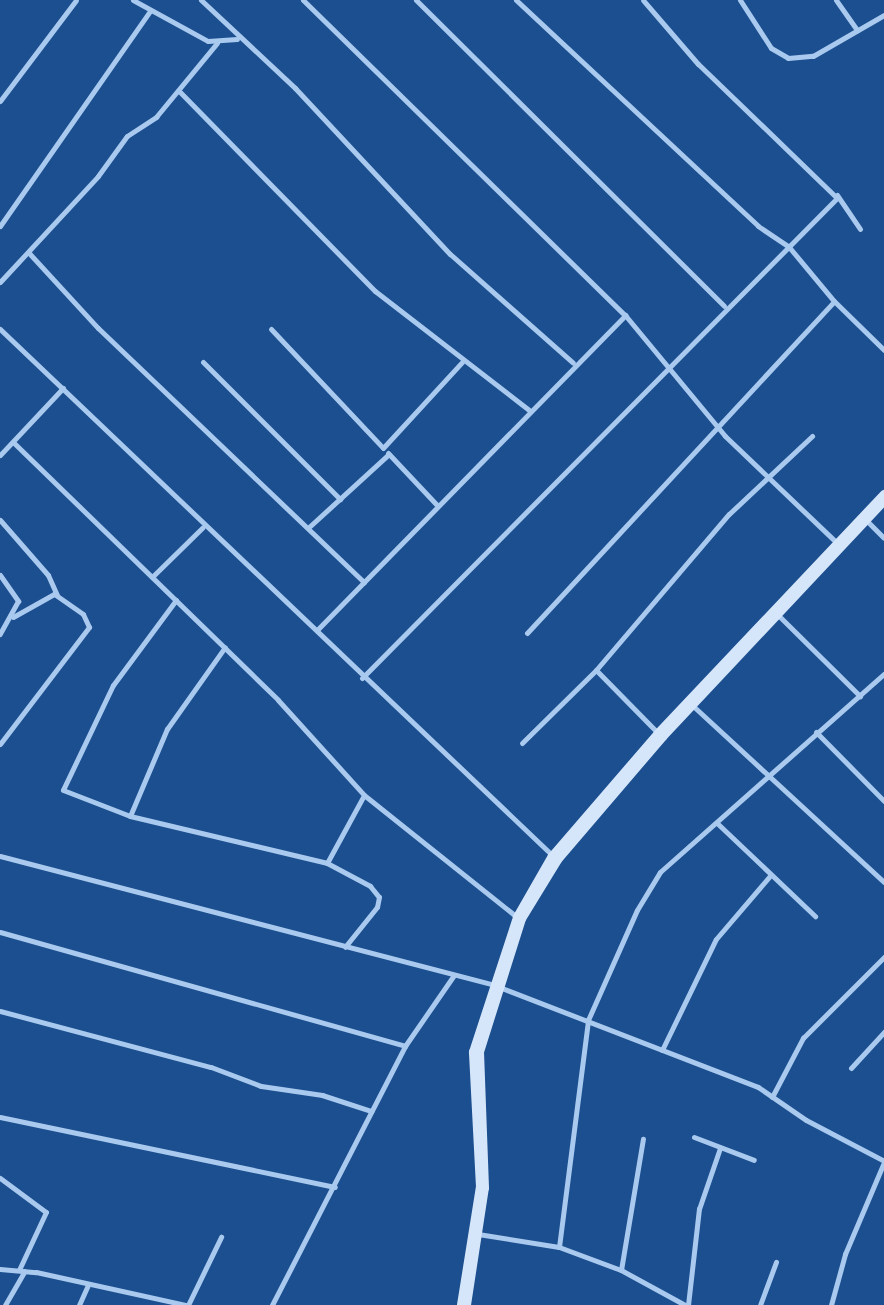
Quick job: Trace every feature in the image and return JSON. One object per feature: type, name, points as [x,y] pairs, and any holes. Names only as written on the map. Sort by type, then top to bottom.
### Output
[{"type":"main road","points":[[461,1305],[480,1187],[473,1052],[517,917],[555,858],[658,733],[884,494]]},
{"type":"main road","points":[[865,516],[884,502]]},
{"type":"main road","points":[[467,1305],[485,1176],[480,1052],[495,986],[522,919],[555,858],[838,544]]},
{"type":"street","points":[[0,101],[76,0]]},
{"type":"street","points":[[133,0],[150,11],[217,43],[237,39]]},
{"type":"street","points":[[201,0],[237,39],[296,88],[442,247],[573,363]]},
{"type":"street","points":[[303,0],[625,315],[717,427],[838,544]]},
{"type":"street","points":[[416,0],[724,306]]},
{"type":"street","points":[[516,0],[758,226],[789,247],[834,301],[884,350]]},
{"type":"street","points":[[643,0],[738,104],[837,195],[860,229]]},
{"type":"street","points":[[740,0],[781,57],[813,56],[884,15]]},
{"type":"street","points":[[836,0],[857,30]]},
{"type":"street","points":[[0,226],[150,11]]},
{"type":"street","points":[[0,282],[29,253],[127,136],[152,121],[217,43]]},
{"type":"street","points":[[178,91],[375,291],[462,362],[529,410]]},
{"type":"street","points":[[362,678],[430,614],[724,306],[789,247],[837,195]]},
{"type":"street","points":[[29,253],[98,328],[309,526],[364,582]]},
{"type":"street","points":[[527,633],[834,301]]},
{"type":"street","points":[[317,630],[573,363],[625,315]]},
{"type":"street","points":[[0,329],[203,527],[317,630],[362,678],[555,858]]},
{"type":"street","points":[[271,329],[437,505]]},
{"type":"street","points":[[203,362],[340,499]]},
{"type":"street","points":[[383,448],[462,362]]},
{"type":"street","points":[[0,455],[14,443],[63,388]]},
{"type":"street","points":[[522,743],[596,670],[766,476],[812,436]]},
{"type":"street","points":[[14,443],[225,647],[364,795],[517,917]]},
{"type":"street","points":[[309,526],[389,454]]},
{"type":"street","points":[[865,516],[884,538]]},
{"type":"street","points":[[0,520],[48,575],[57,595],[83,614],[88,630],[0,744]]},
{"type":"street","points":[[152,577],[203,527]]},
{"type":"street","points":[[0,575],[18,601],[13,617],[0,634]]},
{"type":"street","points":[[13,617],[57,595]]},
{"type":"street","points":[[176,600],[113,685],[92,736],[62,784],[74,797],[130,816],[327,863],[380,897],[345,947]]},
{"type":"street","points":[[777,614],[860,696]]},
{"type":"street","points":[[130,816],[167,729],[225,647]]},
{"type":"street","points":[[596,670],[658,733]]},
{"type":"street","points":[[559,1247],[588,1020],[637,910],[660,872],[718,824],[765,774],[884,674]]},
{"type":"street","points":[[692,705],[884,882]]},
{"type":"street","points":[[816,732],[884,801]]},
{"type":"street","points":[[327,863],[364,795]]},
{"type":"street","points":[[718,824],[769,877],[815,916]]},
{"type":"street","points":[[0,856],[495,986],[588,1020],[772,1097],[884,1161],[845,1254],[831,1305]]},
{"type":"street","points":[[662,1050],[716,939],[769,877]]},
{"type":"street","points":[[0,932],[405,1046]]},
{"type":"street","points":[[772,1097],[803,1038],[884,957]]},
{"type":"street","points":[[272,1305],[335,1187],[405,1046],[454,975]]},
{"type":"street","points":[[0,1011],[211,1067],[261,1086],[322,1095],[371,1111]]},
{"type":"street","points":[[851,1068],[884,1032]]},
{"type":"street","points":[[0,1117],[335,1187]]},
{"type":"street","points":[[694,1137],[754,1160]]},
{"type":"street","points":[[621,1270],[643,1139]]},
{"type":"street","points":[[478,1234],[559,1247],[621,1270],[687,1305],[699,1209],[720,1148]]},
{"type":"street","points":[[0,1178],[46,1212],[22,1271],[5,1305]]},
{"type":"street","points":[[0,1269],[22,1271],[187,1305],[221,1237]]},
{"type":"street","points":[[760,1305],[776,1262]]},
{"type":"street","points":[[79,1305],[88,1285]]}]
